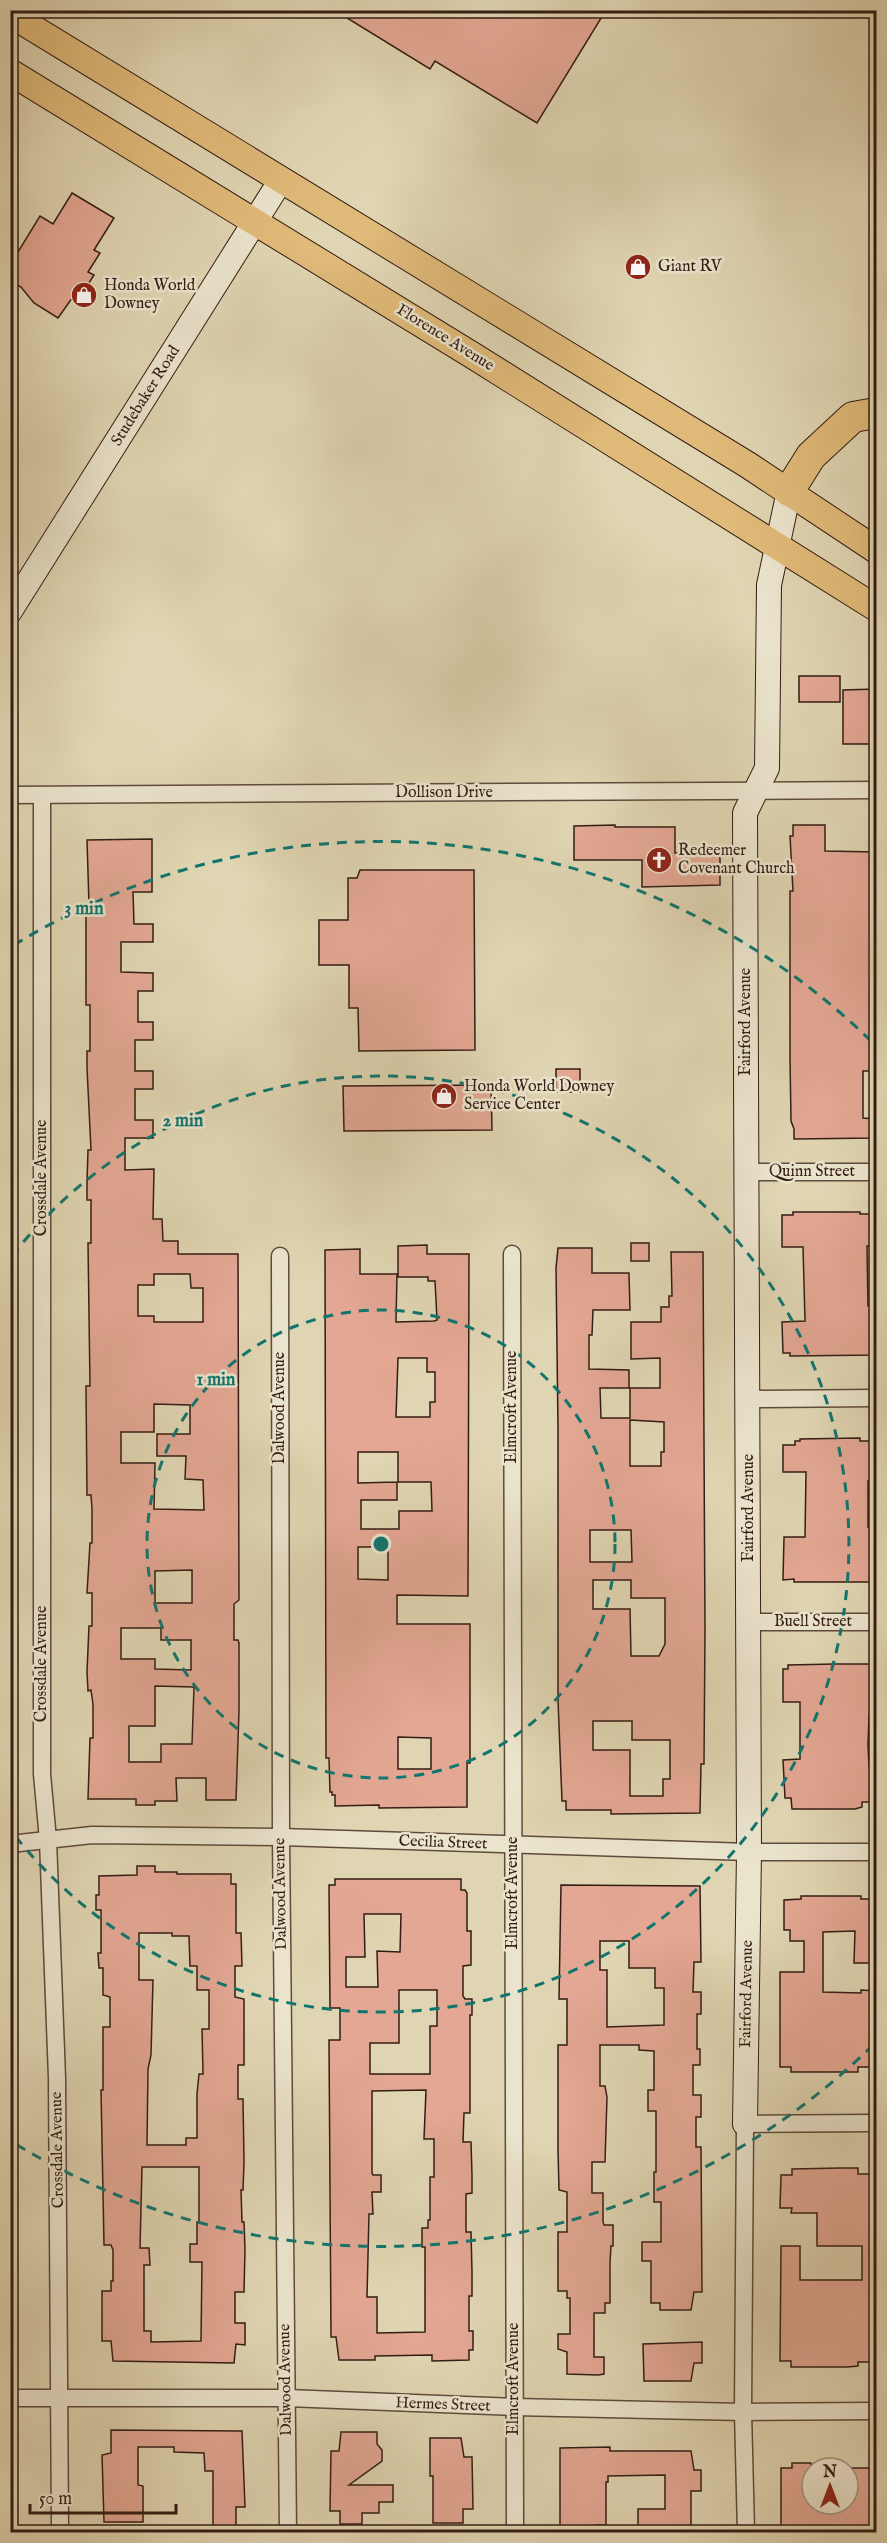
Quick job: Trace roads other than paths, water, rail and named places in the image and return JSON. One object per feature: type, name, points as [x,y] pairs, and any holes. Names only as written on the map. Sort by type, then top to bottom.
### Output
[{"type":"highway","points":[[789,491],[811,456],[853,417],[876,413]]},
{"type":"main road","points":[[10,14],[789,491],[876,550]]},
{"type":"main road","name":"Florence Avenue","points":[[10,72],[556,406],[876,608]]},
{"type":"street","name":"Studebaker Road","points":[[10,611],[281,180]]},
{"type":"street","name":"Fairford Avenue","points":[[746,2532],[743,2412],[749,1622],[745,813],[767,768],[769,585],[789,491]]},
{"type":"street","name":"Dollison Drive","points":[[10,795],[876,790]]},
{"type":"street","name":"Crossdale Avenue","points":[[42,795],[42,1774],[48,1840],[57,2078],[61,2397],[60,2532]]},
{"type":"street","name":"Quinn Street","points":[[747,1172],[876,1172]]},
{"type":"street","name":"Elmcroft Avenue","points":[[512,1254],[515,2532]]},
{"type":"street","name":"Dalwood Avenue","points":[[280,1256],[281,1837],[288,2532]]},
{"type":"street","points":[[748,1399],[876,1398]]},
{"type":"street","name":"Buell Street","points":[[749,1622],[876,1622]]},
{"type":"street","name":"Cecilia Street","points":[[10,1844],[92,1835],[281,1837],[749,1852],[876,1852]]},
{"type":"street","points":[[745,2124],[876,2124]]},
{"type":"street","name":"Hermes Street","points":[[10,2398],[286,2398],[514,2408],[743,2412],[876,2411]]},
{"type":"place","name":"Giant RV","points":[[638,267]]},
{"type":"place","name":"Honda World Downey","points":[[84,295]]},
{"type":"place","name":"Redeemer Covenant Church","points":[[659,860]]},
{"type":"place","name":"Honda World Downey Service Center","points":[[444,1096]]}]
